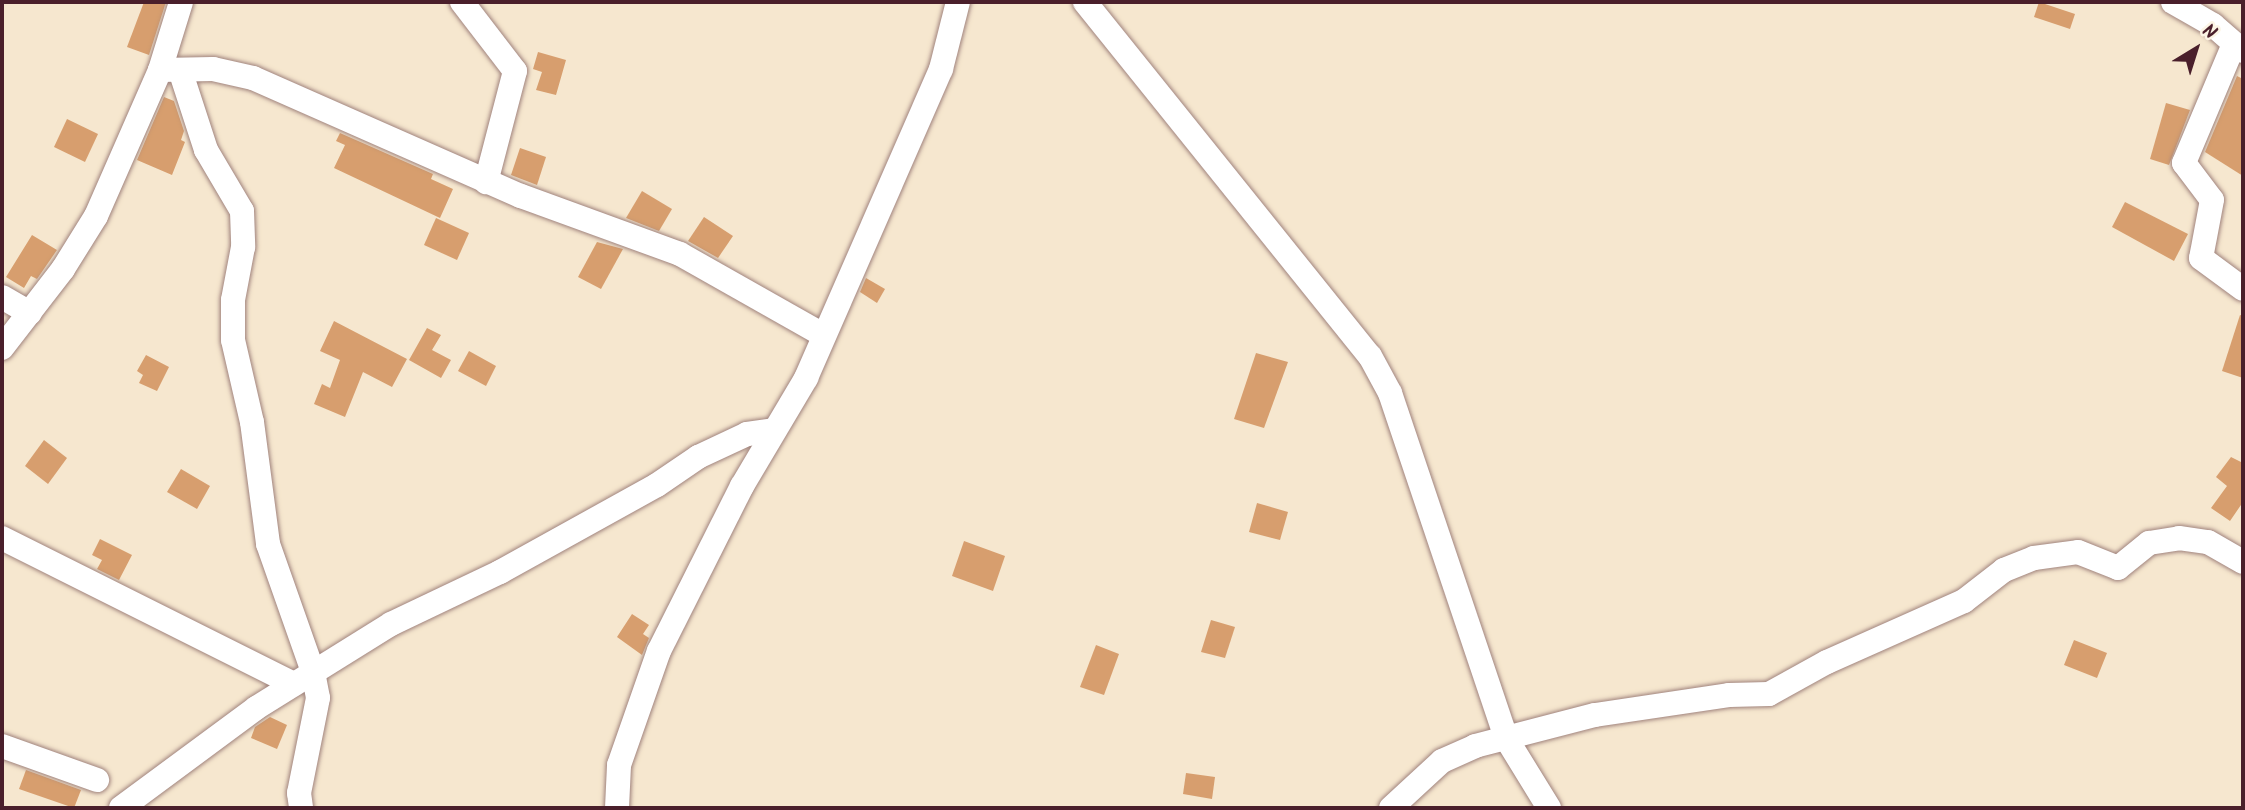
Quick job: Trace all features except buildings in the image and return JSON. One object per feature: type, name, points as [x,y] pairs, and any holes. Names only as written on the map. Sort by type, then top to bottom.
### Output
[{"type":"street","points":[[2,348],[30,313],[96,216],[171,71],[181,2]]},
{"type":"street","points":[[462,2],[515,71],[486,182]]},
{"type":"street","points":[[617,808],[619,765],[659,651],[774,430],[792,407],[941,69],[958,2]]},
{"type":"street","points":[[1085,2],[1370,356],[1390,393],[1506,738],[1549,808]]},
{"type":"street","points":[[2173,2],[2199,8],[2239,47],[2184,163],[2212,200],[2211,217],[2201,239],[2201,258],[2243,289]]},
{"type":"street","points":[[171,71],[213,69],[253,78],[486,182],[680,254],[823,335]]},
{"type":"street","points":[[171,71],[206,150],[242,211],[243,247],[233,300],[233,340],[252,422],[268,544],[303,678],[318,698],[299,793],[301,808]]},
{"type":"street","points":[[2,297],[30,313]]},
{"type":"street","points":[[121,808],[194,750],[391,624],[500,572],[657,485],[698,457],[747,434],[774,430]]},
{"type":"street","points":[[2,538],[303,678]]},
{"type":"street","points":[[1391,808],[1443,761],[1506,738],[1595,715],[1729,695],[1769,694],[1827,662],[1941,613],[2004,570],[2034,558],[2078,552],[2118,568],[2149,543],[2179,538],[2208,542],[2243,562]]},
{"type":"street","points":[[2,746],[97,780]]}]
